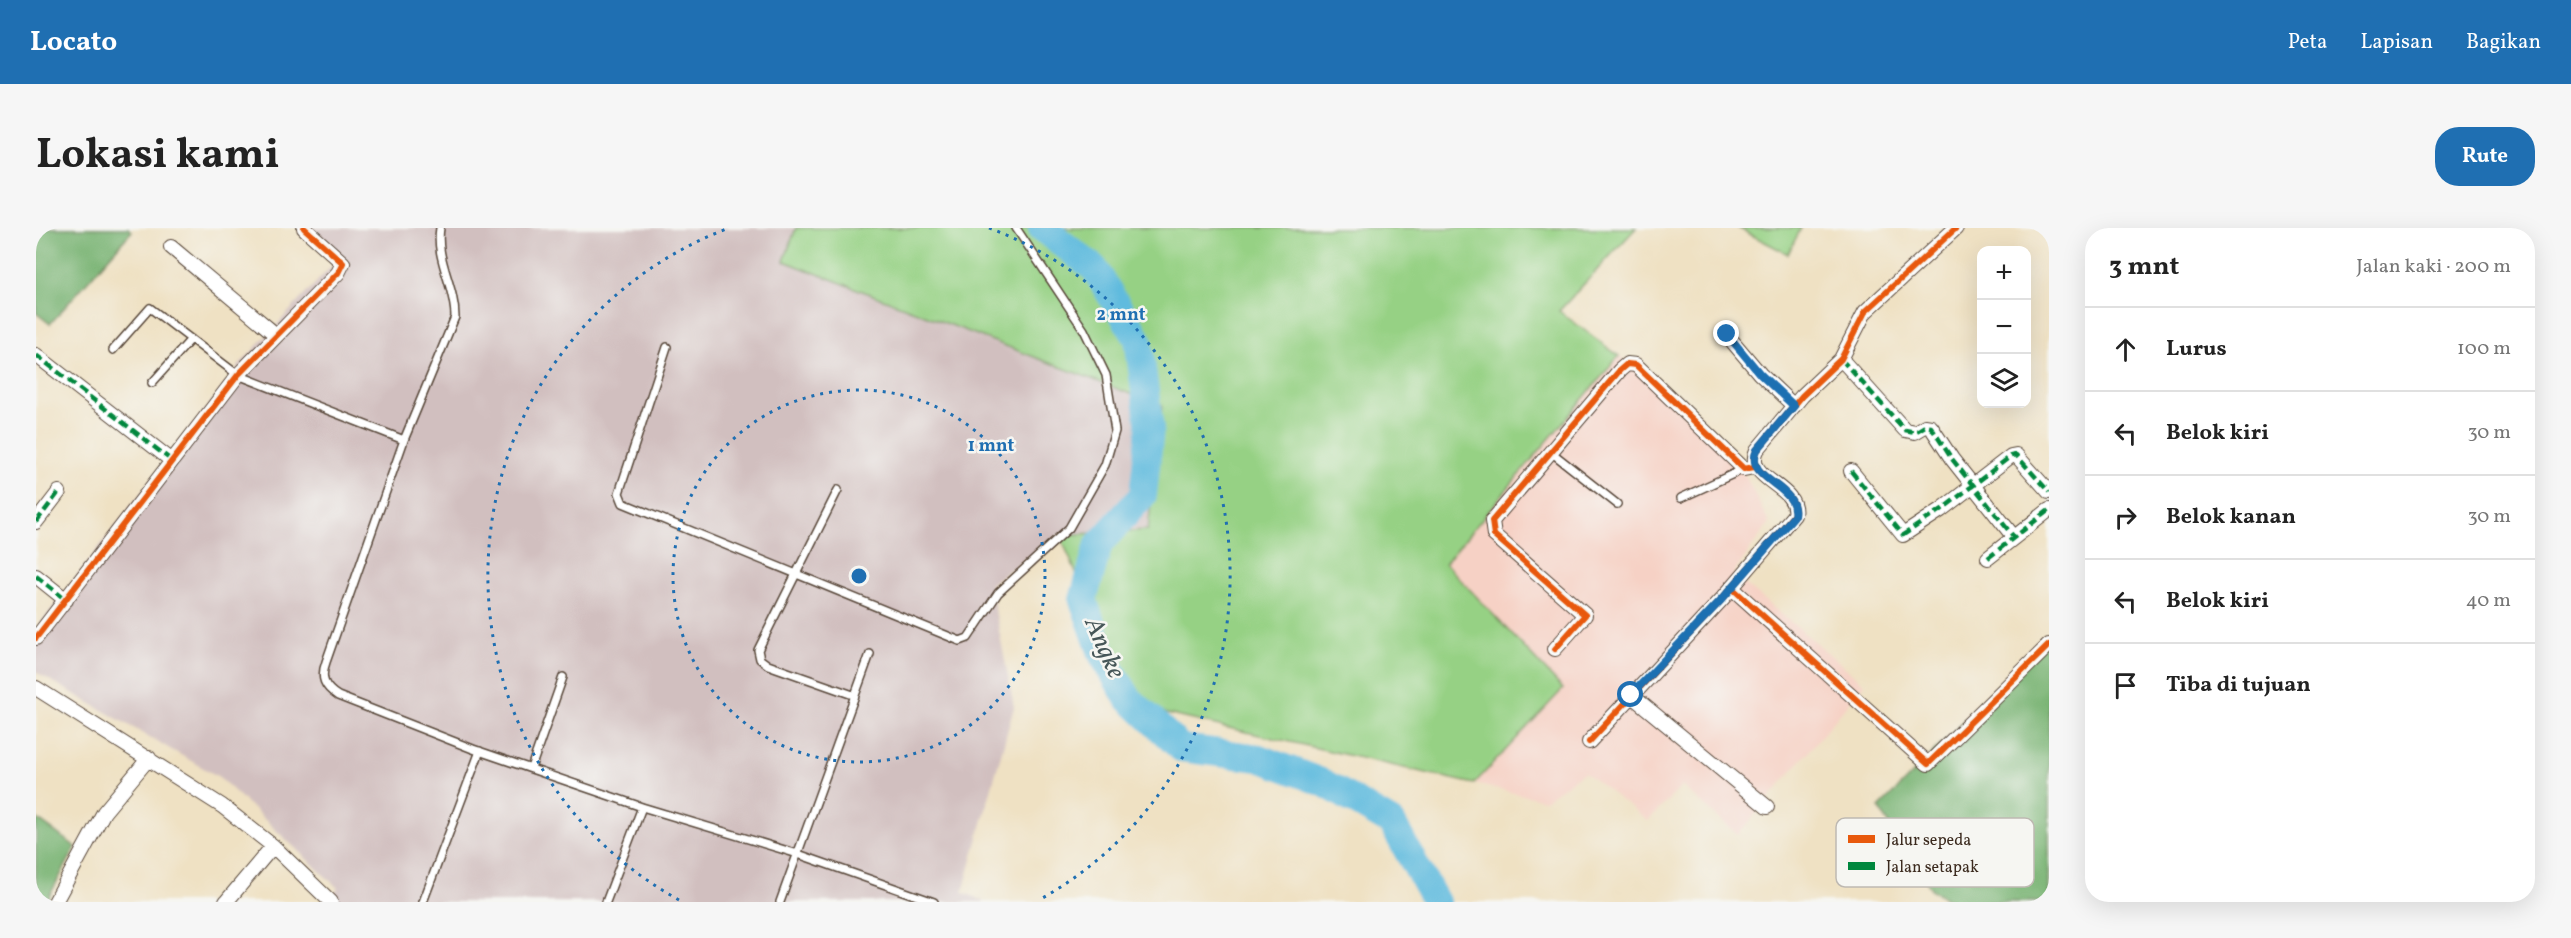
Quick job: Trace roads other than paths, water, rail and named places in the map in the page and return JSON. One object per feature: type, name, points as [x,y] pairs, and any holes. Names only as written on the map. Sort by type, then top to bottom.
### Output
[{"type":"street","points":[[36,638],[238,375],[341,268],[343,263],[332,250],[304,228]]},
{"type":"street","points":[[1749,468],[1757,450],[1794,406],[1840,358],[1865,312],[1956,228]]},
{"type":"street","points":[[171,247],[276,335]]},
{"type":"street","points":[[1727,334],[1760,374],[1794,406]]},
{"type":"street","points":[[36,355],[171,460]]},
{"type":"street","points":[[1840,358],[1905,430],[1915,432],[1925,426],[1931,428],[1952,459],[2013,536]]},
{"type":"street","points":[[1555,649],[1585,615],[1494,535],[1491,528],[1492,521],[1627,364],[1636,365],[1749,468],[1789,496],[1795,508],[1794,516],[1732,588],[1589,742]]},
{"type":"street","points":[[1851,471],[1903,535],[1941,510],[2011,456],[2016,455],[2049,492]]},
{"type":"street","points":[[36,522],[59,492]]},
{"type":"street","points":[[1988,558],[2013,536],[2049,510]]},
{"type":"street","points":[[36,576],[66,600]]},
{"type":"street","points":[[1732,588],[1928,764],[2049,645]]},
{"type":"street","points":[[36,688],[222,806],[273,846],[332,902]]},
{"type":"street","points":[[1631,695],[1767,807]]},
{"type":"street","points":[[55,902],[104,812],[149,758]]},
{"type":"street","points":[[226,902],[273,846]]},
{"type":"lane","points":[[440,228],[439,251],[455,302],[455,317],[404,440],[322,673],[324,683],[338,696],[480,751],[642,807],[798,854],[934,902]]},
{"type":"lane","points":[[668,347],[619,494],[623,503],[960,641],[968,638],[998,593],[1069,528],[1090,496],[1105,465],[1115,431],[1106,375],[1084,330],[1016,228]]},
{"type":"lane","points":[[114,350],[148,308],[154,310],[238,375],[404,440]]},
{"type":"lane","points":[[152,383],[190,339]]},
{"type":"lane","points":[[1551,452],[1617,504]]},
{"type":"lane","points":[[1681,498],[1749,468]]},
{"type":"lane","points":[[838,490],[758,650],[760,659],[768,665],[853,695]]},
{"type":"lane","points":[[780,902],[853,695],[870,654]]},
{"type":"lane","points":[[531,768],[563,677]]},
{"type":"lane","points":[[423,902],[480,751]]},
{"type":"lane","points":[[606,902],[642,807]]},
{"type":"waterway","name":"Angke","points":[[1042,228],[1094,268],[1138,339],[1150,429],[1143,495],[1099,544],[1083,600],[1103,656],[1128,698],[1181,748],[1259,758],[1324,783],[1392,823],[1436,902]]}]
